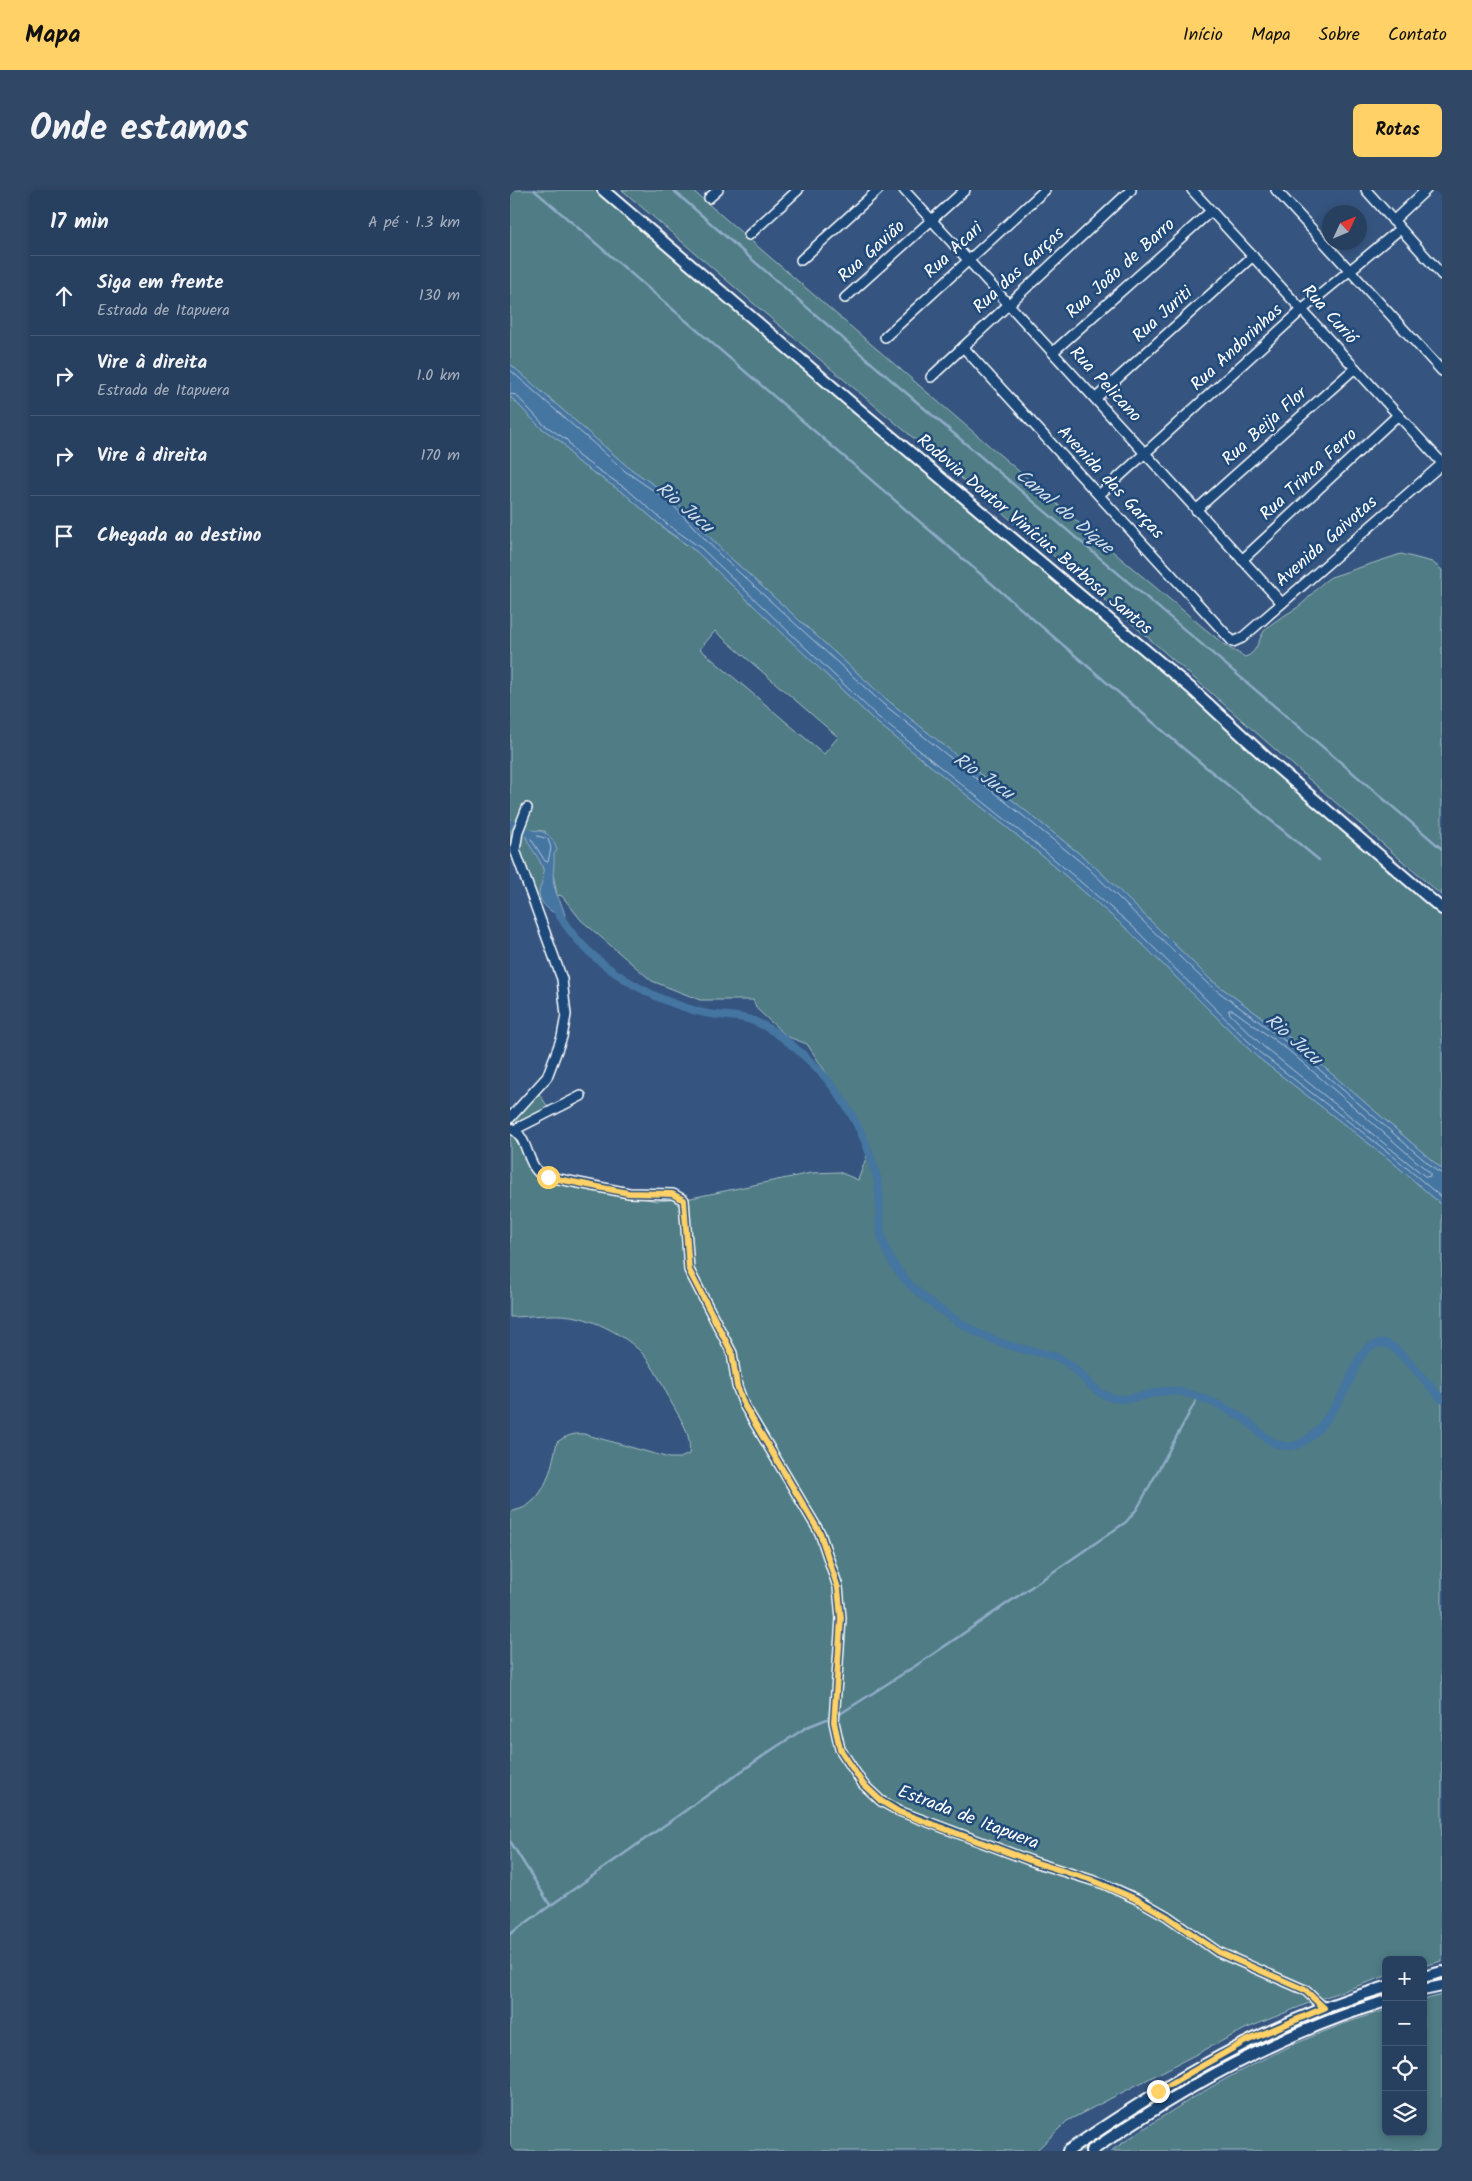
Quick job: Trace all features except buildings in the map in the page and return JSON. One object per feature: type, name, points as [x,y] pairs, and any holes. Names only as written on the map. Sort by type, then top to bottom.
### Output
[{"type":"main road","name":"Rodovia Doutor Vinícius Barbosa Santos","points":[[603,190],[862,412],[1193,690],[1272,763],[1442,908]]},
{"type":"main road","points":[[1427,1976],[1442,1972]]},
{"type":"main road","points":[[1427,1989],[1442,1986]]},
{"type":"main road","points":[[1068,2151],[1195,2068],[1267,2032],[1324,2008],[1382,1988]]},
{"type":"main road","points":[[1091,2151],[1175,2095],[1234,2062],[1306,2029],[1382,2002]]},
{"type":"street","points":[[710,198],[718,190]]},
{"type":"street","points":[[749,235],[798,190]]},
{"type":"street","points":[[801,260],[878,190]]},
{"type":"street","name":"Rua Pelicano","points":[[904,190],[1282,603]]},
{"type":"street","name":"Rua Gavião","points":[[845,298],[965,190]]},
{"type":"street","name":"Rua Acari","points":[[885,337],[1045,190]]},
{"type":"street","name":"Rua das Garças","points":[[931,377],[1131,190]]},
{"type":"street","name":"Rua Curió","points":[[1192,190],[1442,463]]},
{"type":"street","points":[[1276,190],[1442,371]]},
{"type":"street","points":[[1366,190],[1442,275]]},
{"type":"street","points":[[1393,221],[1426,190]]},
{"type":"street","name":"Rua João de Barro","points":[[1053,352],[1211,211]]},
{"type":"street","name":"Rua Andorinhas","points":[[1099,495],[1303,310],[1350,269],[1400,230]]},
{"type":"street","name":"Rua Juriti","points":[[1096,398],[1253,256]]},
{"type":"street","name":"Avenida das Garças","points":[[963,347],[1233,642]]},
{"type":"street","name":"Rua Beija Flor","points":[[1196,510],[1355,368]]},
{"type":"street","name":"Rua Trinca Ferro","points":[[1242,560],[1398,415]]},
{"type":"street","name":"Avenida Gaivotas","points":[[1233,642],[1242,638],[1442,463]]},
{"type":"street","points":[[510,1118],[547,1078],[562,1037],[566,1015],[562,979],[514,850],[519,828],[527,808]]},
{"type":"street","points":[[512,1129],[581,1096]]},
{"type":"street","name":"Estrada de Itapuera","points":[[512,1129],[520,1136],[536,1169],[544,1176],[628,1193],[672,1194],[684,1200],[689,1270],[732,1353],[740,1396],[812,1517],[827,1550],[841,1602],[834,1722],[840,1749],[863,1784],[881,1801],[899,1812],[1037,1863],[1089,1879],[1138,1900],[1174,1921],[1218,1952],[1305,1990],[1324,2008]]},
{"type":"green space","points":[[510,190],[603,190],[1071,587],[1442,912],[1442,1169],[1295,1042],[1211,980],[1091,863],[886,699],[723,551],[673,498],[628,467],[510,364]]},
{"type":"green space","points":[[622,190],[692,190],[1093,535],[1226,646],[1245,657],[1255,650],[1269,626],[1299,607],[1331,577],[1401,554],[1432,562],[1442,570],[1442,896],[1079,577],[767,315]]},
{"type":"green space","points":[[510,396],[540,427],[563,443],[575,460],[625,494],[668,532],[697,552],[875,721],[1045,858],[1127,929],[1256,1056],[1390,1160],[1442,1205],[1442,1961],[1427,1965],[1427,1956],[1382,1956],[1382,1977],[1314,2001],[1245,2029],[1067,2121],[1036,2151],[510,2151],[510,1512],[526,1506],[535,1499],[545,1485],[557,1442],[570,1435],[584,1434],[669,1458],[680,1458],[689,1454],[689,1440],[685,1427],[658,1376],[642,1353],[627,1340],[590,1321],[571,1316],[510,1317],[510,1132],[516,1134],[537,1174],[656,1201],[691,1198],[811,1173],[839,1172],[858,1180],[870,1147],[861,1125],[807,1044],[786,1036],[757,1009],[753,1000],[700,1000],[652,981],[581,920],[562,896],[557,895],[545,831],[525,830],[544,874],[541,891],[542,898],[532,906],[510,847]],"holes":[[[715,631],[838,737],[824,754],[700,649]]]},
{"type":"green space","points":[[538,1092],[550,1110],[517,1123],[515,1118]]},
{"type":"green space","points":[[1382,1993],[1382,1997],[1336,2013],[1240,2053],[1166,2095],[1083,2151],[1076,2151],[1170,2090],[1243,2048],[1297,2023]]},
{"type":"green space","points":[[1442,1995],[1442,2151],[1111,2151],[1175,2109],[1243,2070],[1313,2036],[1382,2011],[1382,2136],[1427,2136],[1427,1999]]},
{"type":"water","name":"Rio Jucu","points":[[510,364],[628,467],[673,498],[723,551],[886,699],[1091,863],[1211,980],[1295,1042],[1442,1169],[1442,1205],[1390,1160],[1256,1056],[1127,929],[1045,858],[875,721],[697,552],[665,529],[625,494],[575,460],[563,443],[540,427],[510,396]]},
{"type":"water","points":[[525,830],[545,833],[555,844],[557,850],[554,854],[554,885],[564,911],[565,919],[546,907],[540,899],[543,869],[527,840]]},
{"type":"waterway","points":[[534,190],[1184,749],[1319,860]]},
{"type":"waterway","name":"Canal do Dique","points":[[673,190],[960,439],[1442,849]]},
{"type":"waterway","points":[[510,824],[533,835]]},
{"type":"waterway","points":[[555,907],[581,944],[617,974],[658,997],[679,1005],[714,1015],[740,1017],[754,1021],[778,1034],[824,1075],[852,1115],[872,1159],[878,1180],[881,1234],[893,1263],[905,1280],[921,1295],[952,1318],[975,1331],[1011,1346],[1059,1358],[1073,1367],[1097,1390],[1112,1398],[1132,1398],[1166,1391],[1186,1393],[1200,1397],[1246,1420],[1267,1438],[1279,1445],[1285,1446],[1301,1443],[1317,1430],[1338,1402],[1361,1356],[1367,1349],[1377,1344],[1388,1344],[1396,1350],[1442,1399]]},
{"type":"waterway","points":[[840,1714],[926,1659],[1126,1522],[1137,1509],[1198,1397]]},
{"type":"waterway","points":[[510,1934],[773,1749],[807,1727],[827,1719]]},
{"type":"waterway","points":[[510,1841],[550,1905]]},
{"type":"route","points":[[548,1177],[628,1193],[672,1194],[684,1200],[686,1211],[686,1254],[689,1270],[732,1353],[740,1396],[812,1517],[827,1550],[841,1602],[834,1713],[836,1739],[840,1749],[863,1784],[881,1801],[899,1812],[1037,1863],[1104,1884],[1138,1900],[1182,1926],[1232,1960],[1305,1990],[1317,1999],[1324,2008],[1244,2042],[1158,2091]]}]
